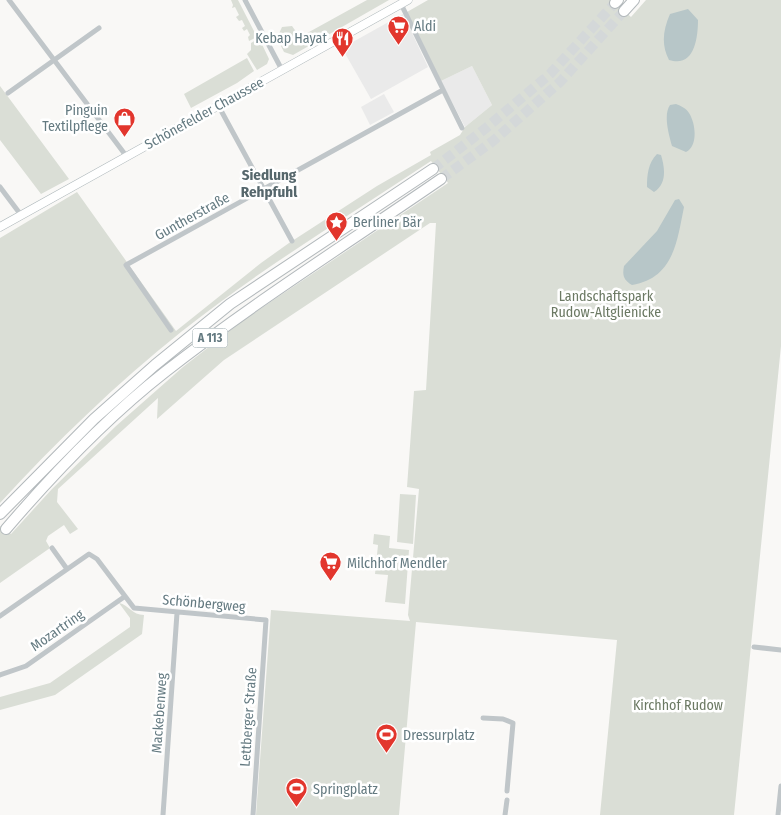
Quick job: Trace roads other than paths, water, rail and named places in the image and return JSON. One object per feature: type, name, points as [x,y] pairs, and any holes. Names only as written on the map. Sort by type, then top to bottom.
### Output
[{"type":"highway","points":[[624,11],[634,0]]},
{"type":"highway","name":"A 113","points":[[0,514],[94,419],[155,365],[223,310],[433,169]]},
{"type":"highway","name":"A 113","points":[[6,529],[46,483],[104,426],[164,373],[241,315],[441,179]]},
{"type":"main road","name":"Schönefelder Chaussee","points":[[0,227],[404,2]]},
{"type":"street","points":[[10,0],[127,157]]},
{"type":"street","points":[[245,0],[282,70]]},
{"type":"street","points":[[404,2],[462,128]]},
{"type":"street","points":[[8,93],[99,28]]},
{"type":"street","name":"Guntherstraße","points":[[171,330],[126,265],[443,90]]},
{"type":"street","points":[[218,105],[292,240]]},
{"type":"street","points":[[0,187],[21,215]]},
{"type":"street","points":[[52,548],[67,569]]},
{"type":"street","points":[[0,616],[89,554],[93,555],[124,597]]},
{"type":"street","name":"Schönbergweg","points":[[124,597],[134,608],[140,609],[266,620]]},
{"type":"street","name":"Mozartring","points":[[0,674],[26,666],[124,597]]},
{"type":"street","name":"Mackebenweg","points":[[163,815],[177,613]]},
{"type":"street","name":"Lettberger Straße","points":[[253,815],[266,620]]},
{"type":"street","points":[[754,648],[781,650]]},
{"type":"street","points":[[483,718],[503,719],[513,724],[508,791]]},
{"type":"street","points":[[778,815],[781,786]]},
{"type":"street","points":[[505,815],[507,800]]},
{"type":"tunnel","points":[[433,169],[486,128],[550,74],[615,3]]},
{"type":"tunnel","points":[[441,179],[493,141],[560,82],[624,11]]},
{"type":"place","name":"Aldi","points":[[398,45]]},
{"type":"place","name":"Kebap Hayat","points":[[343,57]]},
{"type":"place","name":"Pinguin Textilpflege","points":[[124,137]]},
{"type":"place","name":"Berliner Bär","points":[[337,241]]},
{"type":"place","name":"Milchhof Mendler","points":[[331,582]]},
{"type":"place","name":"Dressurplatz","points":[[387,754]]},
{"type":"place","name":"Springplatz","points":[[297,808]]},
{"type":"district","name":"Siedlung Rehpfuhl","points":[[269,184]]},
{"type":"park label","name":"Landschaftspark Rudow-Altglienicke","points":[[606,304]]},
{"type":"park label","name":"Kirchhof Rudow","points":[[678,705]]}]
